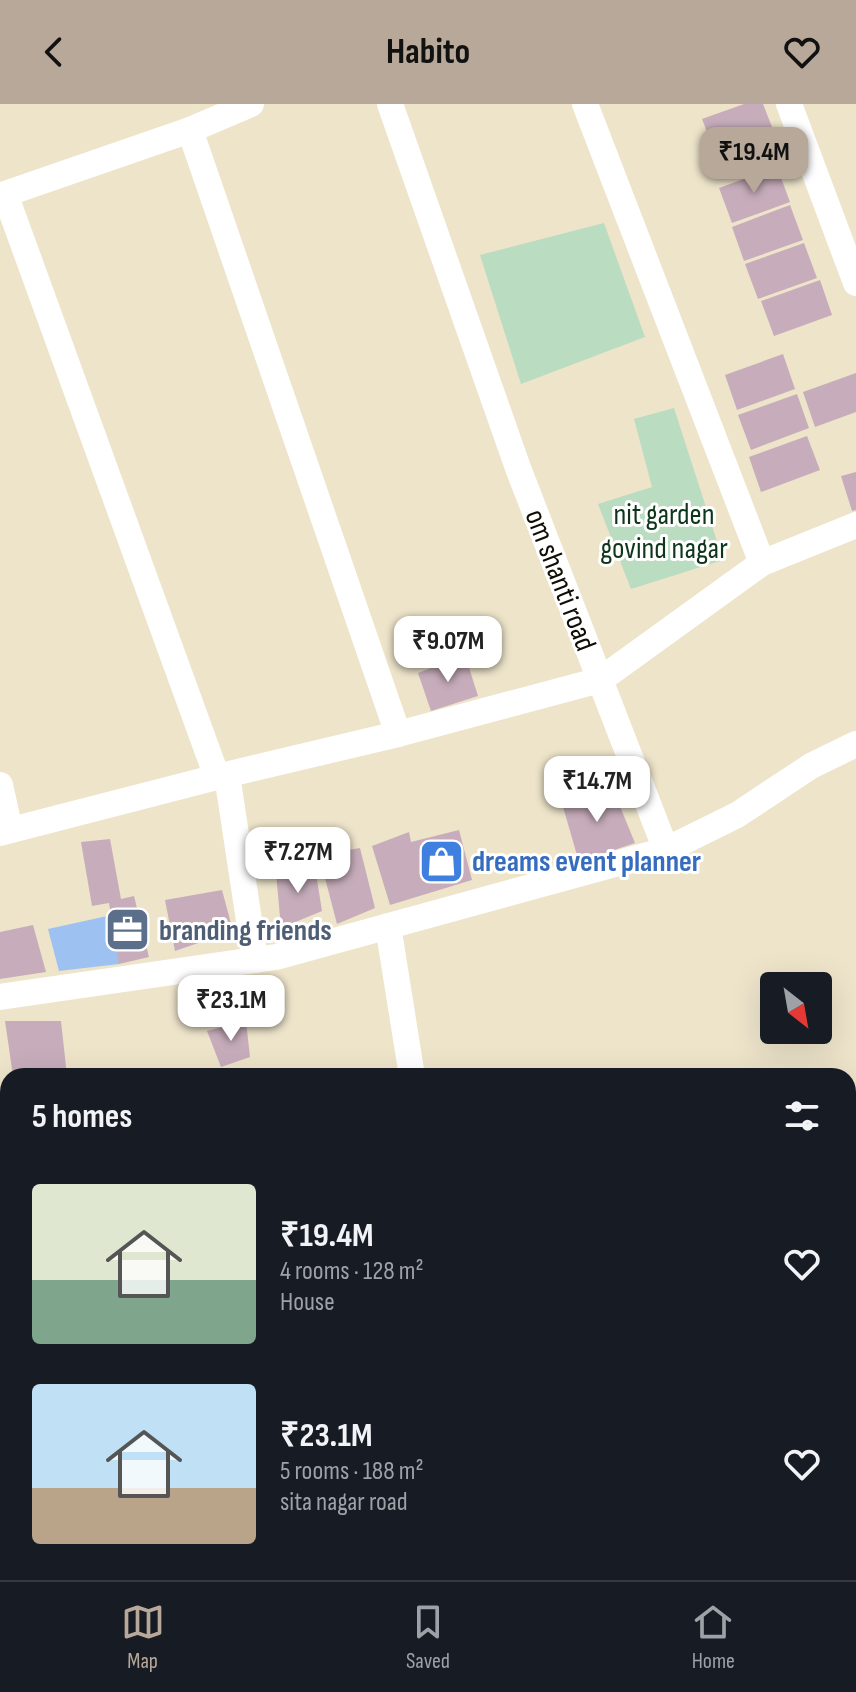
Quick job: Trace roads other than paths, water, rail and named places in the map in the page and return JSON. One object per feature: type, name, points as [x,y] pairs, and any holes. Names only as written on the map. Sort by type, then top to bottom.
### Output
[{"type":"street","points":[[251,104],[190,130],[3,195],[222,776],[255,960]]},
{"type":"street","name":"om shanti road","points":[[390,104],[518,468],[666,850]]},
{"type":"street","points":[[585,104],[762,563]]},
{"type":"street","points":[[789,104],[856,283]]},
{"type":"street","points":[[190,130],[398,734]]},
{"type":"street","points":[[0,785],[5,832],[600,680],[762,563],[856,525]]},
{"type":"street","points":[[0,997],[276,957],[666,850],[737,815],[811,766],[856,744]]},
{"type":"street","points":[[388,926],[411,1068]]},
{"type":"water","points":[[121,913],[119,964],[59,971],[48,929]]},
{"type":"place","name":"dreams event planner","points":[[441,861]]},
{"type":"place","name":"branding friends","points":[[128,930]]},
{"type":"park label","name":"nit garden govind nagar","points":[[664,531]]}]
